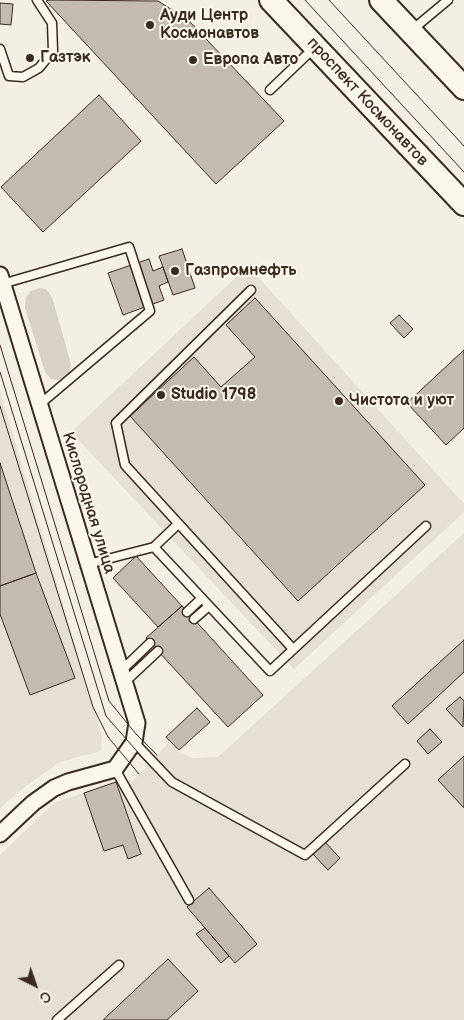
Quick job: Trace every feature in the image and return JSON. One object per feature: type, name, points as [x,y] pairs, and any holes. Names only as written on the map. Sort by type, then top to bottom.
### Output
[{"type":"main road","name":"проспект Космонавтов","points":[[271,0],[464,203]]},
{"type":"main road","points":[[381,0],[464,88]]},
{"type":"street","name":"Кислородная улица","points":[[1,280],[136,714],[134,742]]},
{"type":"street","points":[[0,834],[33,803],[54,788],[68,782],[115,769],[134,742]]},
{"type":"lane","points":[[0,49],[9,76],[23,77],[39,68],[53,51],[52,22],[37,0]]},
{"type":"lane","points":[[411,31],[448,0]]},
{"type":"lane","points":[[270,90],[315,47]]},
{"type":"lane","points":[[1,280],[129,247],[150,312],[39,406]]},
{"type":"lane","points":[[251,290],[116,423],[125,465],[177,525],[293,650]]},
{"type":"lane","points":[[88,564],[154,547],[177,525]]},
{"type":"lane","points":[[154,547],[270,671],[426,526]]},
{"type":"lane","points":[[187,612],[202,598]]},
{"type":"lane","points":[[194,619],[209,606]]},
{"type":"lane","points":[[124,676],[150,643]]},
{"type":"lane","points":[[124,676],[158,651]]},
{"type":"lane","points":[[134,742],[172,782],[305,855],[405,764]]},
{"type":"lane","points":[[115,769],[189,900]]},
{"type":"lane","points":[[57,1020],[119,965]]},
{"type":"shaded area","points":[[248,266],[464,504],[464,512],[294,669],[71,432]]},
{"type":"shaded area","points":[[39,288],[46,289],[52,297],[71,364],[69,373],[59,380],[51,379],[45,372],[25,308],[26,297],[31,291]]},
{"type":"shaded area","points":[[0,391],[102,736],[101,751],[60,762],[18,792],[0,808]]},
{"type":"shaded area","points":[[464,533],[464,1020],[0,1020],[0,855],[54,803],[116,782],[129,784],[169,742],[179,752],[192,758],[218,757]]},
{"type":"building","points":[[46,1],[158,1],[188,20],[284,121],[216,184]]},
{"type":"building","points":[[0,3],[13,4],[11,25],[0,24]]},
{"type":"building","points":[[99,95],[141,141],[43,232],[1,187]]},
{"type":"building","points":[[182,249],[195,288],[173,295],[159,256]]},
{"type":"building","points":[[149,259],[153,271],[163,267],[168,282],[159,286],[164,300],[123,315],[108,273]]},
{"type":"building","points":[[255,298],[425,485],[298,601],[130,416],[194,357],[221,387],[255,357],[226,325]]},
{"type":"building","points":[[399,315],[413,329],[404,338],[390,323]]},
{"type":"building","points":[[464,350],[464,428],[446,445],[407,403]]},
{"type":"building","points":[[0,463],[36,573],[0,586]]},
{"type":"building","points":[[136,556],[182,606],[158,627],[113,578]]},
{"type":"building","points":[[36,573],[75,678],[30,695],[0,614],[0,586]]},
{"type":"building","points":[[182,606],[263,695],[228,727],[146,638]]},
{"type":"building","points":[[464,640],[464,672],[408,724],[392,706]]},
{"type":"building","points":[[460,697],[464,701],[463,727],[446,709]]},
{"type":"building","points":[[197,708],[210,722],[179,750],[166,737]]},
{"type":"building","points":[[430,729],[442,742],[428,754],[417,741]]},
{"type":"building","points":[[464,756],[464,808],[438,780]]},
{"type":"building","points":[[116,782],[141,854],[128,859],[123,845],[104,851],[84,793]]},
{"type":"building","points":[[323,840],[340,858],[328,870],[311,852]]},
{"type":"building","points":[[209,888],[257,944],[235,963],[187,907]]},
{"type":"building","points":[[205,928],[229,956],[221,963],[196,934]]},
{"type":"building","points":[[168,959],[198,991],[167,1020],[103,1020]]},
{"type":"tram line","points":[[305,0],[464,172]]},
{"type":"tram line","points":[[329,0],[464,146]]},
{"type":"tram line","points":[[0,345],[109,701],[136,734],[157,755]]},
{"type":"tram line","points":[[0,372],[106,716],[149,765]]},
{"type":"tram line","points":[[0,406],[93,707],[108,737],[139,774]]},
{"type":"place","name":"Ауди Центр Космонавтов","points":[[150,25]]},
{"type":"place","name":"Газтэк","points":[[30,58]]},
{"type":"place","name":"Европа Авто","points":[[193,60]]},
{"type":"place","name":"Газпромнефть","points":[[175,271]]},
{"type":"place","name":"Studio 1798","points":[[161,395]]},
{"type":"place","name":"Чистота и уют","points":[[339,401]]}]
